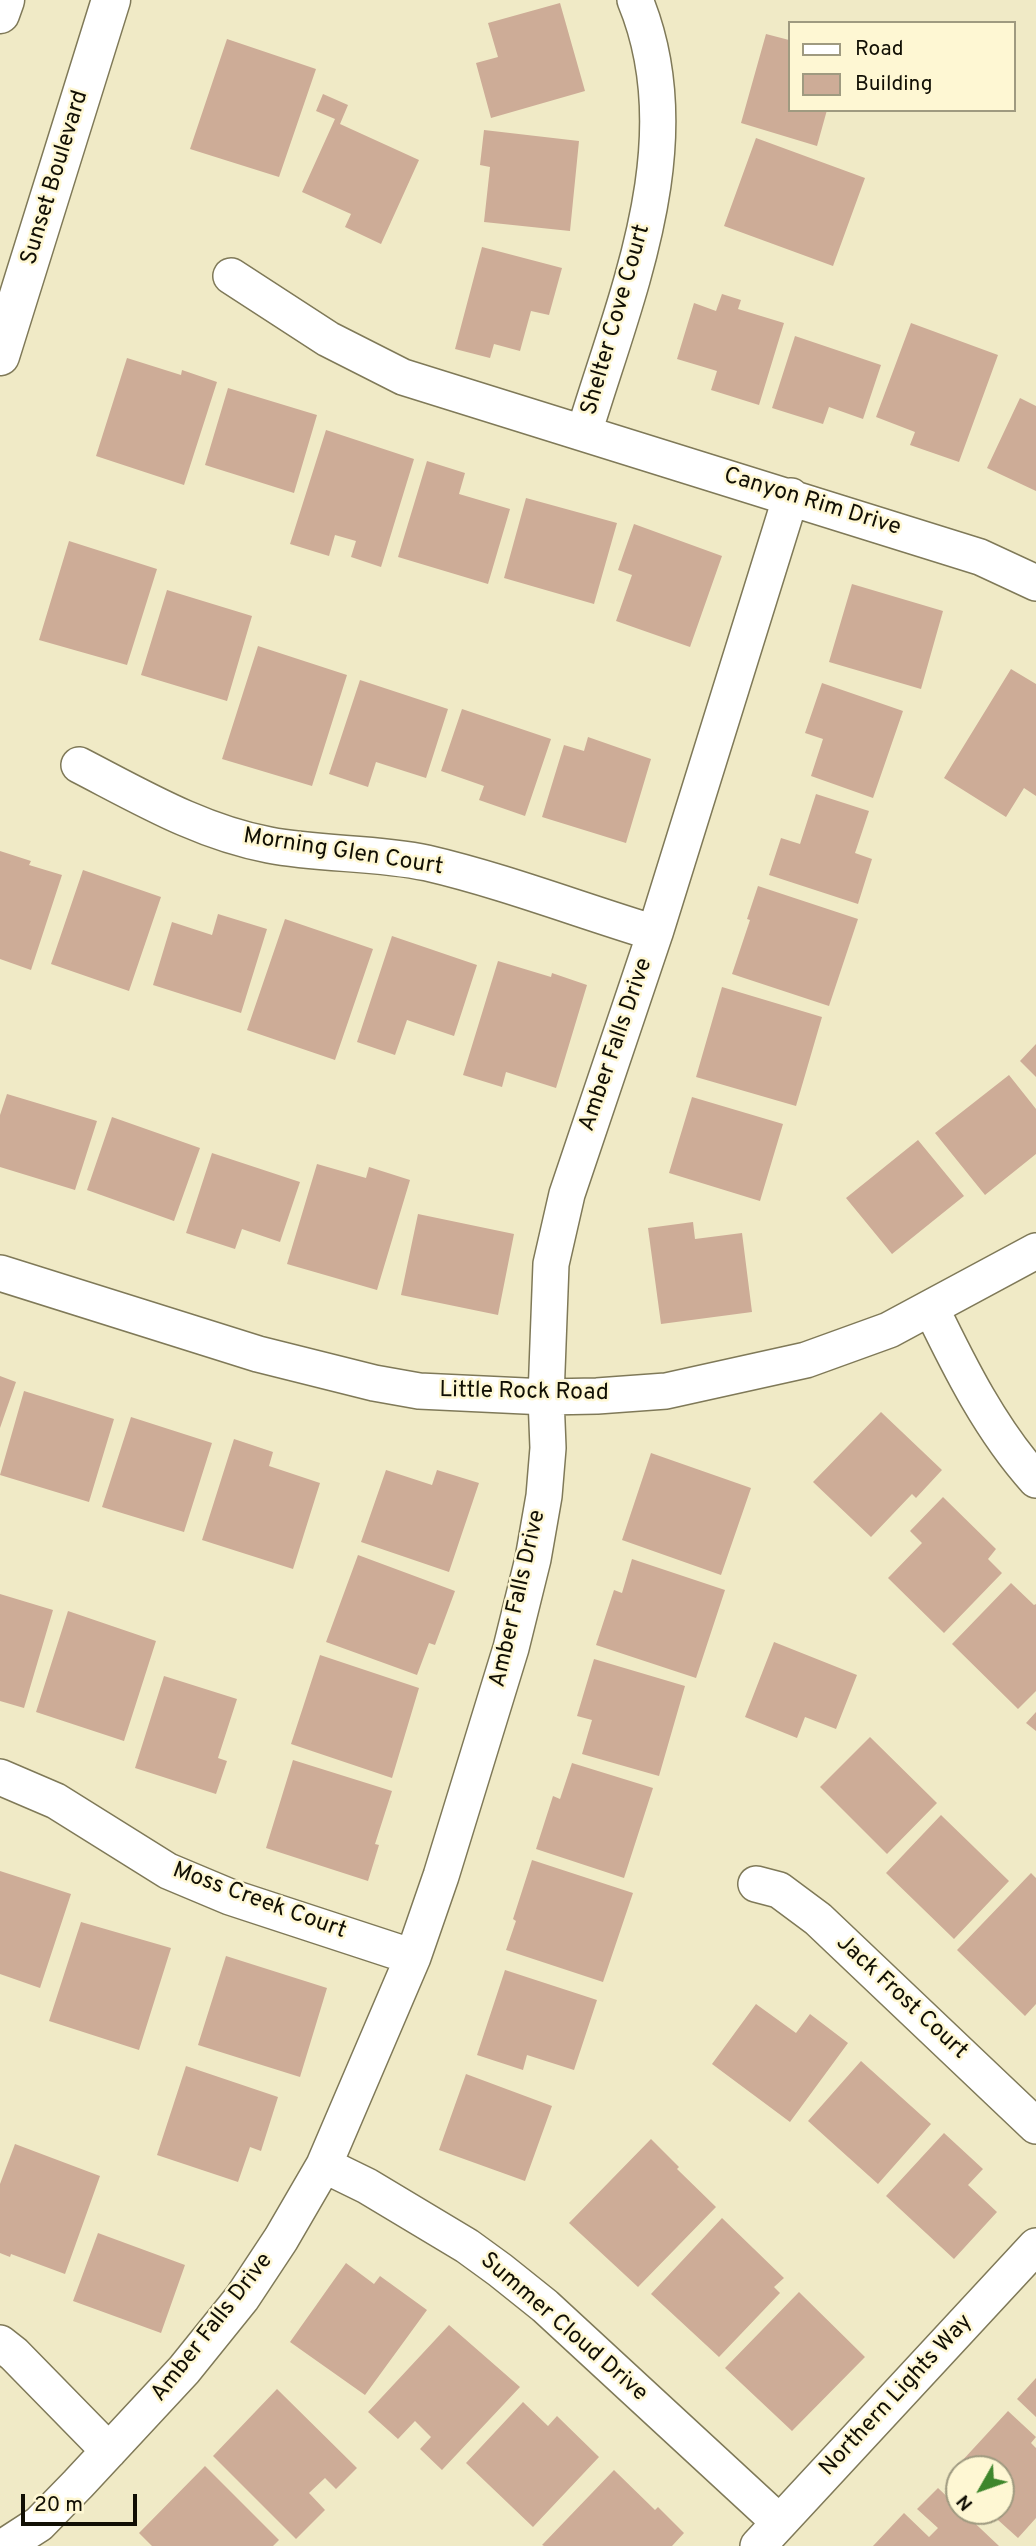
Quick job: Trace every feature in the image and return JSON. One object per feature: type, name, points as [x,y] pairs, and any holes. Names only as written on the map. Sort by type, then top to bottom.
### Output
[{"type":"main road","points":[[0,14],[5,0]]},
{"type":"main road","name":"Sunset Boulevard","points":[[0,356],[111,0]]},
{"type":"street","name":"Shelter Cove Court","points":[[584,433],[636,270],[654,177],[658,122],[653,65],[635,0]]},
{"type":"street","name":"Canyon Rim Drive","points":[[231,276],[328,339],[403,377],[980,556],[1036,583]]},
{"type":"street","name":"Amber Falls Drive","points":[[5,2546],[39,2524],[109,2451],[184,2370],[242,2298],[281,2239],[324,2165],[413,1957],[441,1876],[511,1648],[533,1559],[544,1496],[548,1448],[551,1264],[567,1195],[655,933],[792,496]]},
{"type":"street","name":"Morning Glen Court","points":[[79,765],[176,816],[224,835],[271,846],[389,856],[426,863],[655,933]]},
{"type":"street","name":"Little Rock Road","points":[[0,1273],[246,1351],[333,1374],[419,1391],[547,1396],[666,1391],[806,1360],[889,1330],[1036,1251]]},
{"type":"street","points":[[931,1308],[993,1423],[1036,1480]]},
{"type":"street","name":"Moss Creek Court","points":[[0,1777],[56,1801],[168,1871],[230,1897],[413,1957]]},
{"type":"street","name":"Jack Frost Court","points":[[756,1884],[779,1890],[818,1919],[1036,2126]]},
{"type":"street","name":"Summer Cloud Drive","points":[[324,2165],[367,2186],[444,2232],[500,2270],[545,2306],[769,2534]]},
{"type":"street","name":"Northern Lights Way","points":[[769,2534],[1036,2246]]},
{"type":"street","points":[[0,2343],[109,2451]]},
{"type":"building","points":[[560,3],[585,91],[491,118],[476,63],[498,57],[488,23]]},
{"type":"building","points":[[766,34],[788,40],[788,112],[826,112],[817,146],[741,123]]},
{"type":"building","points":[[227,39],[316,69],[279,177],[190,149]]},
{"type":"building","points":[[323,94],[348,105],[340,124],[419,160],[381,244],[345,227],[351,214],[302,192],[335,119],[316,111]]},
{"type":"building","points":[[484,130],[579,141],[570,231],[484,222],[490,167],[480,165]]},
{"type":"building","points":[[756,138],[865,178],[833,266],[724,226]]},
{"type":"building","points":[[482,247],[562,268],[549,315],[531,311],[520,351],[494,344],[490,358],[455,349]]},
{"type":"building","points":[[722,294],[741,300],[738,309],[784,323],[759,405],[711,390],[717,371],[677,359],[694,303],[716,311]]},
{"type":"building","points":[[911,323],[998,355],[959,462],[910,445],[915,432],[876,417]]},
{"type":"building","points":[[795,336],[881,365],[863,419],[829,407],[823,424],[772,408]]},
{"type":"building","points":[[127,358],[181,375],[182,370],[217,382],[184,485],[96,456]]},
{"type":"building","points":[[228,388],[317,415],[294,493],[205,465]]},
{"type":"building","points":[[1020,398],[1036,406],[1036,491],[987,468]]},
{"type":"building","points":[[326,430],[414,459],[381,567],[351,557],[356,541],[335,535],[329,556],[290,544]]},
{"type":"building","points":[[427,461],[465,473],[459,494],[510,509],[488,584],[398,557]]},
{"type":"building","points":[[526,498],[617,523],[594,604],[504,578]]},
{"type":"building","points":[[634,524],[722,556],[690,647],[616,621],[632,575],[618,570]]},
{"type":"building","points":[[69,541],[157,569],[127,665],[39,640]]},
{"type":"building","points":[[852,584],[943,611],[921,689],[829,662]]},
{"type":"building","points":[[167,590],[252,616],[227,701],[141,675]]},
{"type":"building","points":[[258,646],[347,675],[312,786],[222,759]]},
{"type":"building","points":[[1011,669],[1036,684],[1036,796],[1024,788],[1006,817],[944,778]]},
{"type":"building","points":[[360,680],[448,709],[426,778],[376,762],[368,787],[329,774]]},
{"type":"building","points":[[822,683],[903,711],[873,798],[811,776],[823,739],[805,733]]},
{"type":"building","points":[[462,709],[551,739],[525,816],[479,800],[484,786],[441,771]]},
{"type":"building","points":[[588,737],[651,759],[626,843],[542,817],[564,745],[584,751]]},
{"type":"building","points":[[816,794],[869,811],[855,853],[872,859],[858,904],[769,875],[781,838],[800,844]]},
{"type":"building","points":[[0,851],[31,861],[29,865],[62,875],[31,970],[0,959]]},
{"type":"building","points":[[83,870],[161,897],[129,991],[51,964]]},
{"type":"building","points":[[758,886],[858,919],[829,1006],[732,974]]},
{"type":"building","points":[[218,914],[267,929],[241,1013],[153,985],[172,922],[212,935]]},
{"type":"building","points":[[285,919],[373,949],[335,1060],[247,1030]]},
{"type":"building","points":[[392,936],[477,965],[454,1036],[407,1020],[395,1055],[357,1042]]},
{"type":"building","points":[[498,961],[551,977],[552,973],[587,985],[556,1088],[506,1072],[502,1087],[463,1075]]},
{"type":"building","points":[[722,987],[822,1017],[796,1106],[696,1077]]},
{"type":"building","points":[[1036,1044],[1036,1077],[1020,1061]]},
{"type":"building","points":[[1009,1075],[1036,1109],[1036,1154],[985,1195],[935,1133]]},
{"type":"building","points":[[7,1094],[97,1121],[75,1190],[0,1167],[0,1115]]},
{"type":"building","points":[[692,1097],[783,1124],[760,1201],[669,1173]]},
{"type":"building","points":[[112,1117],[200,1148],[174,1221],[87,1190]]},
{"type":"building","points":[[918,1140],[964,1196],[892,1254],[846,1198]]},
{"type":"building","points":[[212,1153],[300,1182],[280,1242],[242,1229],[235,1249],[186,1233]]},
{"type":"building","points":[[317,1164],[366,1178],[369,1167],[410,1180],[377,1290],[287,1264]]},
{"type":"building","points":[[418,1214],[514,1234],[498,1315],[401,1295]]},
{"type":"building","points":[[693,1222],[695,1239],[742,1233],[752,1312],[661,1324],[648,1228]]},
{"type":"building","points":[[0,1376],[16,1382],[0,1428]]},
{"type":"building","points":[[24,1391],[114,1419],[89,1502],[0,1475]]},
{"type":"building","points":[[881,1412],[942,1470],[916,1498],[912,1494],[871,1537],[813,1482]]},
{"type":"building","points":[[131,1417],[212,1443],[184,1532],[102,1507]]},
{"type":"building","points":[[234,1439],[273,1452],[269,1466],[320,1483],[293,1569],[202,1540]]},
{"type":"building","points":[[651,1453],[751,1488],[721,1575],[622,1540]]},
{"type":"building","points":[[386,1470],[432,1485],[437,1470],[479,1483],[449,1572],[361,1542]]},
{"type":"building","points":[[943,1497],[996,1549],[988,1559],[1002,1573],[944,1633],[888,1578],[922,1543],[910,1531]]},
{"type":"building","points":[[358,1555],[455,1591],[435,1645],[429,1643],[417,1675],[326,1642]]},
{"type":"building","points":[[632,1559],[725,1590],[696,1678],[596,1645],[614,1590],[622,1593]]},
{"type":"building","points":[[1011,1583],[1036,1604],[1036,1691],[1018,1709],[952,1644]]},
{"type":"building","points":[[0,1594],[53,1610],[24,1708],[0,1701]]},
{"type":"building","points":[[68,1611],[156,1641],[124,1741],[36,1712]]},
{"type":"building","points":[[774,1642],[857,1675],[836,1729],[805,1717],[797,1738],[745,1717]]},
{"type":"building","points":[[320,1655],[419,1688],[392,1778],[291,1744]]},
{"type":"building","points":[[594,1659],[685,1686],[659,1776],[582,1754],[592,1720],[577,1716]]},
{"type":"building","points":[[164,1676],[237,1699],[218,1758],[227,1761],[216,1794],[135,1768]]},
{"type":"building","points":[[1036,1712],[1036,1731],[1026,1723]]},
{"type":"building","points":[[870,1737],[937,1803],[887,1854],[820,1787]]},
{"type":"building","points":[[293,1760],[392,1791],[375,1844],[379,1845],[368,1881],[266,1848]]},
{"type":"building","points":[[572,1763],[653,1788],[624,1878],[536,1849],[553,1796],[560,1799]]},
{"type":"building","points":[[941,1815],[1009,1881],[954,1939],[886,1873]]},
{"type":"building","points":[[532,1860],[633,1893],[603,1982],[506,1950]]},
{"type":"building","points":[[0,1871],[71,1894],[40,1988],[0,1974]]},
{"type":"building","points":[[1031,1873],[1036,1878],[1036,2004],[1025,2016],[957,1950]]},
{"type":"building","points":[[81,1922],[171,1948],[139,2050],[49,2021]]},
{"type":"building","points":[[226,1956],[327,1988],[300,2077],[198,2045]]},
{"type":"building","points":[[505,1970],[597,2000],[574,2070],[527,2055],[523,2070],[477,2055]]},
{"type":"building","points":[[756,2004],[796,2033],[810,2014],[848,2043],[790,2122],[712,2064]]},
{"type":"building","points":[[861,2061],[931,2124],[878,2184],[808,2121]]},
{"type":"building","points":[[186,2066],[278,2097],[261,2151],[250,2147],[238,2182],[157,2155]]},
{"type":"building","points":[[466,2074],[552,2106],[525,2181],[439,2150]]},
{"type":"building","points":[[944,2133],[983,2169],[968,2185],[997,2212],[954,2259],[886,2196]]},
{"type":"building","points":[[651,2139],[716,2207],[638,2287],[569,2223]]},
{"type":"building","points":[[15,2144],[100,2176],[65,2274],[11,2254],[10,2257],[0,2253],[0,2184]]},
{"type":"building","points":[[722,2218],[784,2278],[774,2287],[780,2293],[719,2357],[651,2294]]},
{"type":"building","points":[[98,2233],[185,2265],[161,2333],[73,2301]]},
{"type":"building","points":[[346,2263],[374,2284],[380,2276],[427,2310],[365,2395],[290,2342]]},
{"type":"building","points":[[799,2292],[865,2357],[792,2431],[725,2368]]},
{"type":"building","points":[[449,2325],[520,2387],[442,2470],[420,2449],[431,2437],[415,2421],[398,2439],[368,2412]]},
{"type":"building","points":[[1036,2378],[1036,2417],[1017,2399]]},
{"type":"building","points":[[277,2389],[357,2468],[336,2489],[325,2478],[309,2493],[325,2510],[296,2539],[213,2456]]},
{"type":"building","points":[[523,2402],[548,2426],[557,2416],[599,2457],[533,2527],[466,2463]]},
{"type":"building","points":[[1008,2411],[1036,2437],[1031,2443],[1036,2448],[1036,2518],[1018,2538],[1004,2525],[1015,2525],[1015,2455],[967,2455]]},
{"type":"building","points":[[205,2466],[279,2540],[273,2546],[152,2546],[139,2533]]},
{"type":"building","points":[[614,2470],[655,2510],[658,2507],[684,2533],[672,2546],[542,2545]]},
{"type":"building","points":[[938,2488],[945,2495],[945,2525],[977,2525],[999,2546],[873,2546],[904,2513],[929,2537],[938,2528],[917,2509]]}]
